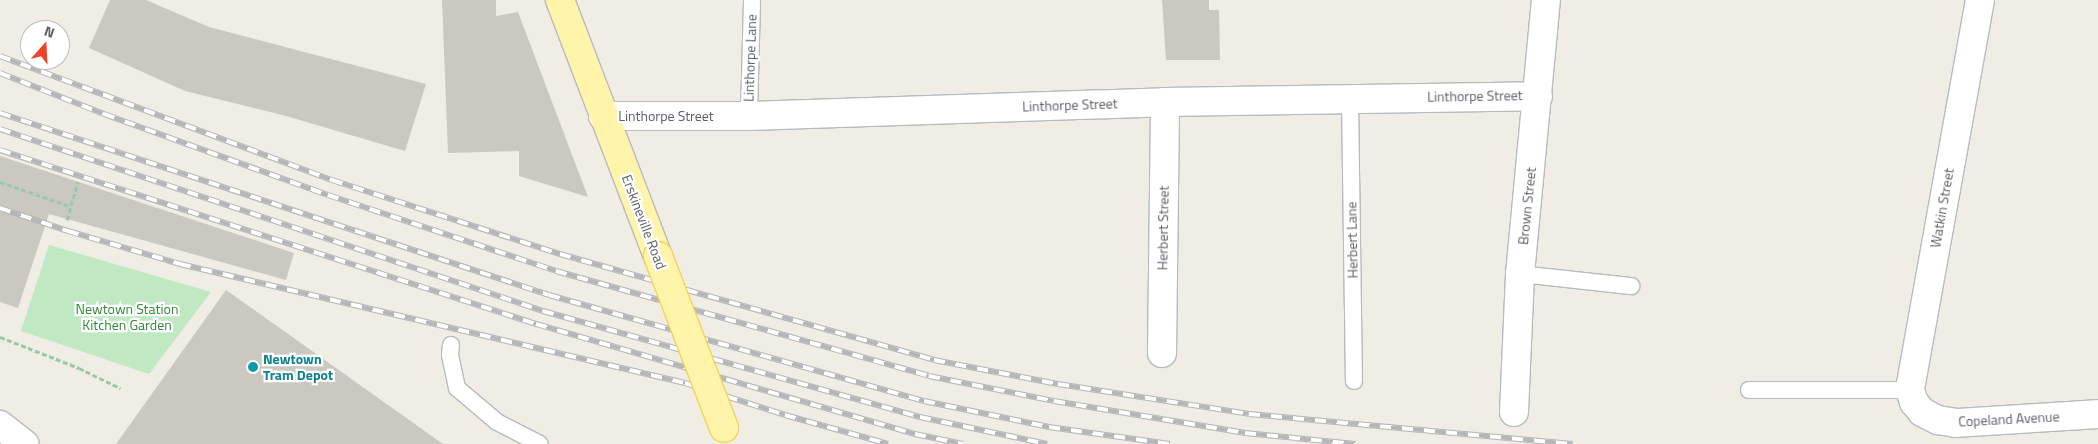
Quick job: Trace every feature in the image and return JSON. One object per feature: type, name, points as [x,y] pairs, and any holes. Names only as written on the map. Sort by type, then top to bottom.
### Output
[{"type":"main road","name":"Erskineville Road","points":[[560,0],[727,436]]},
{"type":"street","name":"Brown Street","points":[[1514,412],[1520,274],[1546,0]]},
{"type":"street","name":"Watkin Street","points":[[1916,401],[1980,0]]},
{"type":"street","name":"Linthorpe Street","points":[[603,116],[749,116],[1165,102],[1538,96]]},
{"type":"street","name":"Herbert Street","points":[[1162,353],[1165,102]]},
{"type":"street","name":"Copeland Avenue","points":[[1916,401],[1938,420],[1956,423],[2098,414]]},
{"type":"street","points":[[0,425],[24,444]]},
{"type":"lane","name":"Linthorpe Lane","points":[[749,116],[752,0]]},
{"type":"lane","name":"Herbert Lane","points":[[1350,98],[1354,381]]},
{"type":"lane","points":[[1520,274],[1631,286]]},
{"type":"lane","points":[[451,345],[450,355],[457,388],[497,422],[540,444]]},
{"type":"lane","points":[[1749,390],[1916,401]]},
{"type":"path","points":[[0,182],[70,206]]},
{"type":"path","points":[[67,220],[78,182]]},
{"type":"path","points":[[0,337],[79,368],[120,388]]},
{"type":"green space","name":"Newtown Station Kitchen Garden","points":[[49,245],[211,292],[149,374],[21,331]]},
{"type":"building","points":[[110,0],[146,0],[209,27],[426,84],[405,151],[286,116],[185,91],[89,48]]},
{"type":"building","points":[[442,0],[496,0],[496,16],[518,12],[588,197],[519,176],[519,151],[448,153]]},
{"type":"building","points":[[1162,0],[1209,0],[1209,10],[1219,10],[1220,60],[1166,60]]},
{"type":"building","points":[[0,156],[294,253],[286,280],[49,214],[18,308],[0,302]]},
{"type":"building","name":"Newtown Tram Depot","points":[[226,290],[443,444],[116,444]]},
{"type":"railway","points":[[0,56],[332,180],[560,254],[934,360],[1058,384],[1249,414],[1573,444]]},
{"type":"railway","points":[[0,73],[104,114],[328,195],[556,271],[929,376],[1054,401],[1245,433],[1355,444]]},
{"type":"railway","points":[[0,113],[549,295],[924,401],[1049,427],[1170,444]]},
{"type":"railway","points":[[0,129],[543,311],[920,417],[1047,444]]},
{"type":"railway","points":[[0,150],[536,324],[915,434],[963,444]]},
{"type":"railway","points":[[0,208],[68,231],[180,264],[685,383],[785,415],[888,444]]},
{"type":"place","name":"Newtown Tram Depot","points":[[253,367]]}]
